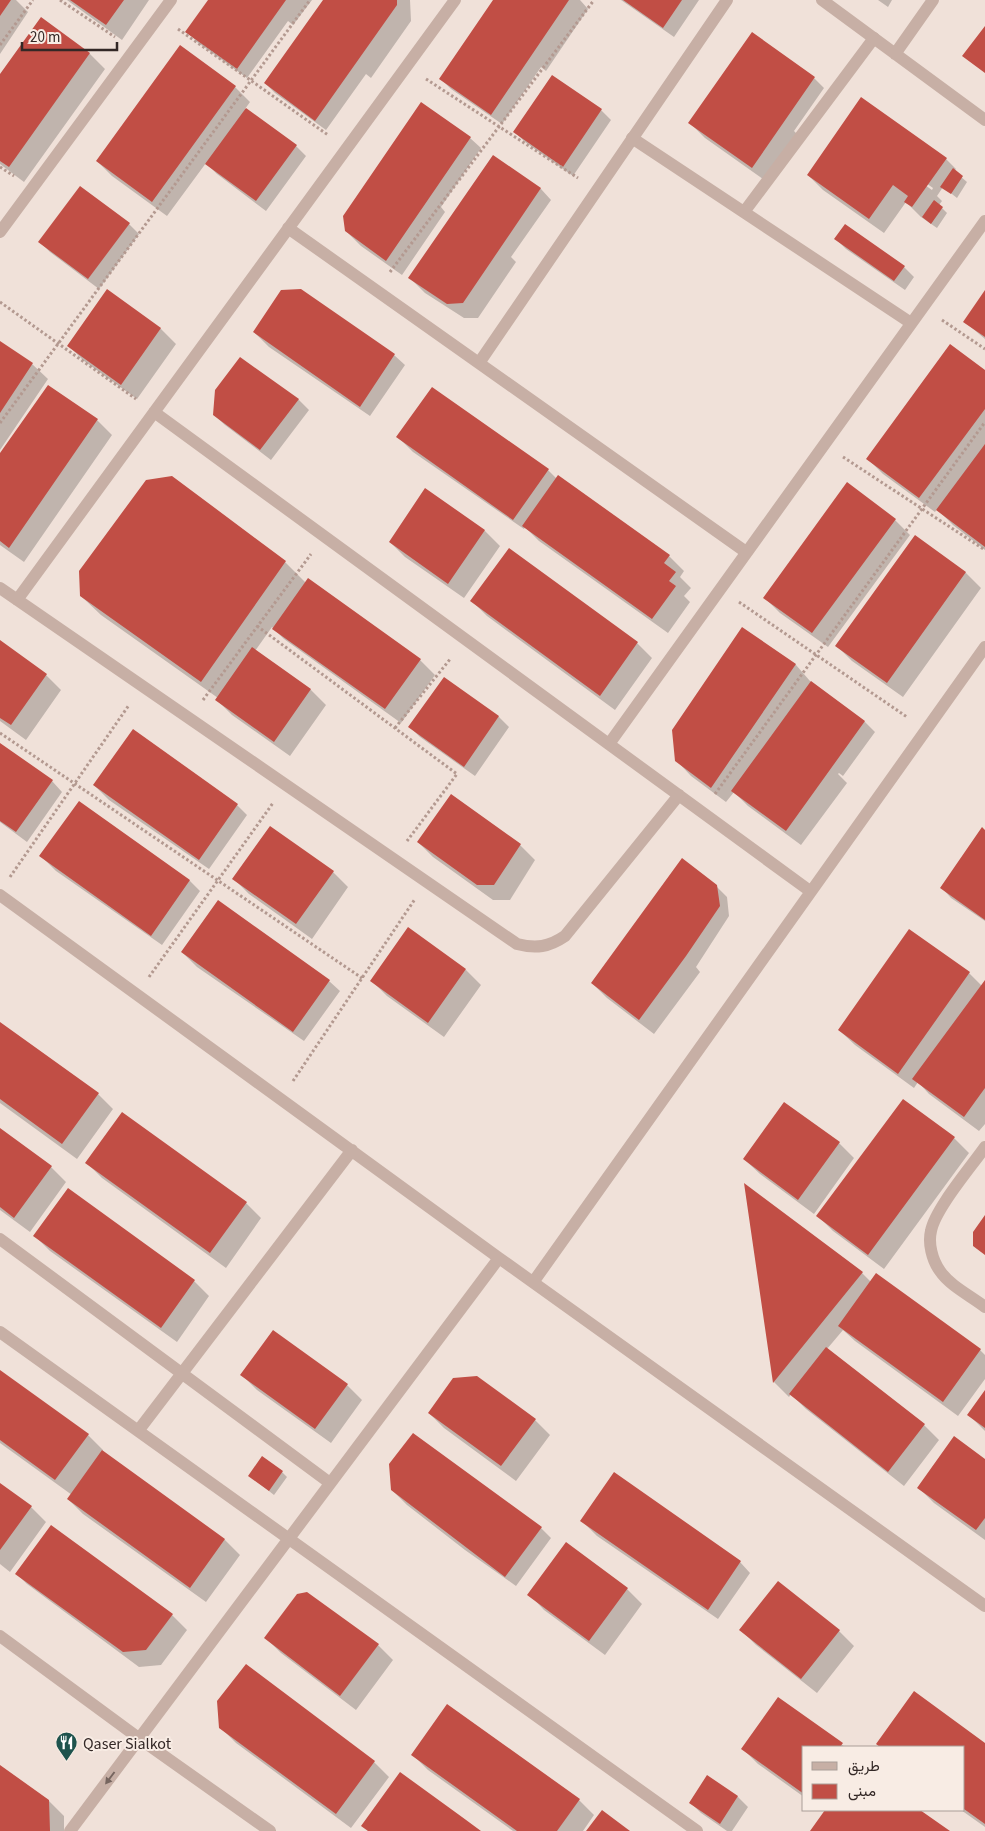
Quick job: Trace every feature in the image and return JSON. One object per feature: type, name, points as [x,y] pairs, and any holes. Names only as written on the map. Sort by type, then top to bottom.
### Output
[{"type":"street","points":[[0,232],[171,0]]},
{"type":"street","points":[[17,600],[455,0]]},
{"type":"street","points":[[479,363],[726,0]]},
{"type":"street","points":[[822,0],[985,120]]},
{"type":"street","points":[[895,54],[933,0]]},
{"type":"street","points":[[744,212],[874,38]]},
{"type":"street","points":[[632,138],[911,323]]},
{"type":"street","points":[[609,744],[985,221]]},
{"type":"street","points":[[288,228],[746,552]]},
{"type":"street","points":[[154,412],[810,891]]},
{"type":"street","points":[[0,588],[517,944],[529,947],[542,947],[555,943],[565,936],[679,795]]},
{"type":"street","points":[[534,1282],[985,647]]},
{"type":"street","points":[[3,889],[137,994],[499,1258],[985,1606]]},
{"type":"street","points":[[985,1147],[936,1217],[931,1231],[930,1245],[940,1271],[950,1281],[985,1307]]},
{"type":"street","points":[[138,1431],[352,1150]]},
{"type":"street","points":[[0,1239],[330,1483]]},
{"type":"street","points":[[70,1831],[499,1258]]},
{"type":"street","points":[[0,1332],[697,1831]]},
{"type":"street","points":[[0,1636],[140,1739],[270,1831]]},
{"type":"path","points":[[0,45],[34,0]]},
{"type":"path","points":[[60,0],[134,50]]},
{"type":"path","points":[[0,423],[310,0]]},
{"type":"path","points":[[376,291],[594,0]]},
{"type":"path","points":[[159,16],[346,148]]},
{"type":"path","points":[[407,66],[597,191]]},
{"type":"path","points":[[0,302],[154,412]]},
{"type":"path","points":[[923,307],[985,349]]},
{"type":"path","points":[[702,812],[985,422]]},
{"type":"path","points":[[824,444],[985,550]]},
{"type":"path","points":[[190,719],[324,536]]},
{"type":"path","points":[[720,588],[926,730]]},
{"type":"path","points":[[257,626],[457,774],[393,859]]},
{"type":"path","points":[[395,728],[466,640]]},
{"type":"path","points":[[3,889],[142,686]]},
{"type":"path","points":[[0,733],[362,978]]},
{"type":"path","points":[[137,994],[285,785]]},
{"type":"path","points":[[281,1099],[426,882]]},
{"type":"building","points":[[0,0],[11,0],[0,16]]},
{"type":"building","points":[[70,0],[124,0],[106,25]]},
{"type":"building","points":[[208,0],[286,0],[237,69],[185,32]]},
{"type":"building","points":[[323,0],[397,0],[397,5],[315,121],[264,83]]},
{"type":"building","points":[[493,0],[569,0],[491,115],[439,79]]},
{"type":"building","points":[[623,0],[682,0],[663,28]]},
{"type":"building","points":[[41,17],[90,53],[9,167],[0,161],[0,74]]},
{"type":"building","points":[[985,26],[985,73],[962,56]]},
{"type":"building","points":[[752,32],[815,77],[752,168],[688,123]]},
{"type":"building","points":[[180,45],[236,86],[152,202],[96,161]]},
{"type":"building","points":[[552,75],[602,109],[563,167],[513,132]]},
{"type":"building","points":[[861,97],[947,158],[912,207],[904,202],[908,196],[893,185],[869,219],[807,175]]},
{"type":"building","points":[[421,102],[471,137],[386,261],[345,231],[343,216]]},
{"type":"building","points":[[246,108],[297,145],[256,201],[205,164]]},
{"type":"building","points":[[493,155],[541,188],[463,303],[447,304],[408,278]]},
{"type":"building","points":[[953,168],[963,176],[951,194],[940,187]]},
{"type":"building","points":[[80,186],[130,223],[88,279],[38,242]]},
{"type":"building","points":[[934,200],[943,207],[931,224],[922,217]]},
{"type":"building","points":[[845,224],[905,266],[894,281],[834,239]]},
{"type":"building","points":[[107,289],[161,328],[121,385],[67,346]]},
{"type":"building","points":[[301,289],[395,354],[360,407],[253,332],[281,290]]},
{"type":"building","points":[[985,290],[985,337],[963,322]]},
{"type":"building","points":[[0,341],[33,363],[0,413]]},
{"type":"building","points":[[950,344],[985,370],[985,409],[919,498],[866,459]]},
{"type":"building","points":[[240,357],[299,399],[260,450],[213,415],[215,390]]},
{"type":"building","points":[[48,385],[98,419],[9,548],[0,541],[0,453]]},
{"type":"building","points":[[432,387],[549,469],[513,520],[396,437]]},
{"type":"building","points":[[985,444],[985,547],[936,510]]},
{"type":"building","points":[[558,475],[670,555],[664,563],[676,572],[669,581],[676,586],[652,619],[522,526]]},
{"type":"building","points":[[172,476],[286,561],[201,682],[80,596],[79,571],[146,480]]},
{"type":"building","points":[[847,482],[896,519],[812,633],[763,598]]},
{"type":"building","points":[[425,488],[485,530],[448,584],[389,542]]},
{"type":"building","points":[[915,535],[966,572],[887,683],[835,646]]},
{"type":"building","points":[[509,548],[638,642],[600,696],[470,601]]},
{"type":"building","points":[[308,578],[421,659],[385,709],[272,629]]},
{"type":"building","points":[[742,627],[796,664],[711,788],[675,761],[672,730]]},
{"type":"building","points":[[0,640],[47,674],[11,725],[0,718]]},
{"type":"building","points":[[252,647],[311,689],[274,742],[215,700]]},
{"type":"building","points":[[444,677],[499,716],[464,767],[408,727]]},
{"type":"building","points":[[811,681],[865,721],[786,831],[731,791]]},
{"type":"building","points":[[133,729],[238,804],[199,860],[93,785]]},
{"type":"building","points":[[0,743],[53,780],[16,832],[0,821]]},
{"type":"building","points":[[451,794],[521,844],[494,885],[477,885],[417,842]]},
{"type":"building","points":[[79,801],[190,880],[151,936],[39,856]]},
{"type":"building","points":[[270,826],[334,871],[296,924],[232,879]]},
{"type":"building","points":[[982,827],[985,830],[985,920],[940,888]]},
{"type":"building","points":[[682,858],[717,885],[720,906],[639,1020],[591,983]]},
{"type":"building","points":[[218,900],[330,980],[293,1032],[181,952]]},
{"type":"building","points":[[408,927],[466,969],[428,1023],[370,981]]},
{"type":"building","points":[[909,929],[970,972],[898,1074],[838,1030]]},
{"type":"building","points":[[985,980],[985,1088],[964,1117],[912,1079]]},
{"type":"building","points":[[0,1022],[99,1093],[62,1144],[0,1099]]},
{"type":"building","points":[[903,1099],[955,1137],[868,1255],[816,1216]]},
{"type":"building","points":[[784,1102],[840,1142],[798,1200],[743,1159]]},
{"type":"building","points":[[122,1112],[247,1202],[210,1253],[85,1163]]},
{"type":"building","points":[[0,1128],[52,1166],[14,1218],[0,1207]]},
{"type":"building","points":[[744,1183],[863,1272],[773,1383]]},
{"type":"building","points":[[68,1188],[195,1280],[161,1328],[33,1236]]},
{"type":"building","points":[[985,1215],[985,1255],[973,1246],[973,1232]]},
{"type":"building","points":[[876,1273],[981,1349],[943,1402],[838,1326]]},
{"type":"building","points":[[273,1330],[348,1384],[315,1429],[240,1375]]},
{"type":"building","points":[[826,1347],[925,1424],[888,1472],[789,1394]]},
{"type":"building","points":[[0,1370],[89,1434],[55,1480],[0,1440]]},
{"type":"building","points":[[477,1376],[536,1419],[501,1466],[428,1413],[453,1378]]},
{"type":"building","points":[[985,1390],[985,1428],[967,1415]]},
{"type":"building","points":[[413,1433],[542,1527],[505,1577],[391,1490],[389,1464]]},
{"type":"building","points":[[954,1436],[985,1459],[985,1518],[976,1530],[917,1488]]},
{"type":"building","points":[[102,1450],[225,1539],[190,1588],[67,1499]]},
{"type":"building","points":[[262,1456],[283,1471],[269,1491],[248,1476]]},
{"type":"building","points":[[614,1472],[741,1561],[708,1610],[580,1521]]},
{"type":"building","points":[[0,1483],[32,1506],[0,1550]]},
{"type":"building","points":[[51,1525],[173,1614],[146,1650],[123,1652],[15,1574]]},
{"type":"building","points":[[566,1542],[628,1588],[589,1641],[527,1595]]},
{"type":"building","points":[[778,1581],[840,1630],[801,1679],[739,1630]]},
{"type":"building","points":[[307,1592],[379,1644],[340,1696],[264,1638],[297,1594]]},
{"type":"building","points":[[246,1664],[375,1761],[336,1814],[219,1728],[217,1701]]},
{"type":"building","points":[[914,1691],[985,1743],[985,1824],[965,1810],[965,1746],[879,1746],[876,1744]]},
{"type":"building","points":[[778,1697],[843,1743],[841,1746],[802,1746],[802,1793],[741,1749]]},
{"type":"building","points":[[447,1704],[580,1799],[557,1831],[517,1831],[411,1755]]},
{"type":"building","points":[[0,1765],[49,1800],[50,1831],[0,1831]]},
{"type":"building","points":[[400,1772],[481,1831],[368,1831],[361,1826]]},
{"type":"building","points":[[707,1775],[738,1796],[720,1824],[689,1803]]},
{"type":"building","points":[[602,1810],[630,1831],[586,1831]]},
{"type":"building","points":[[824,1811],[921,1811],[950,1831],[810,1831]]},
{"type":"place","name":"Qaser Sialkot","points":[[67,1762]]}]
